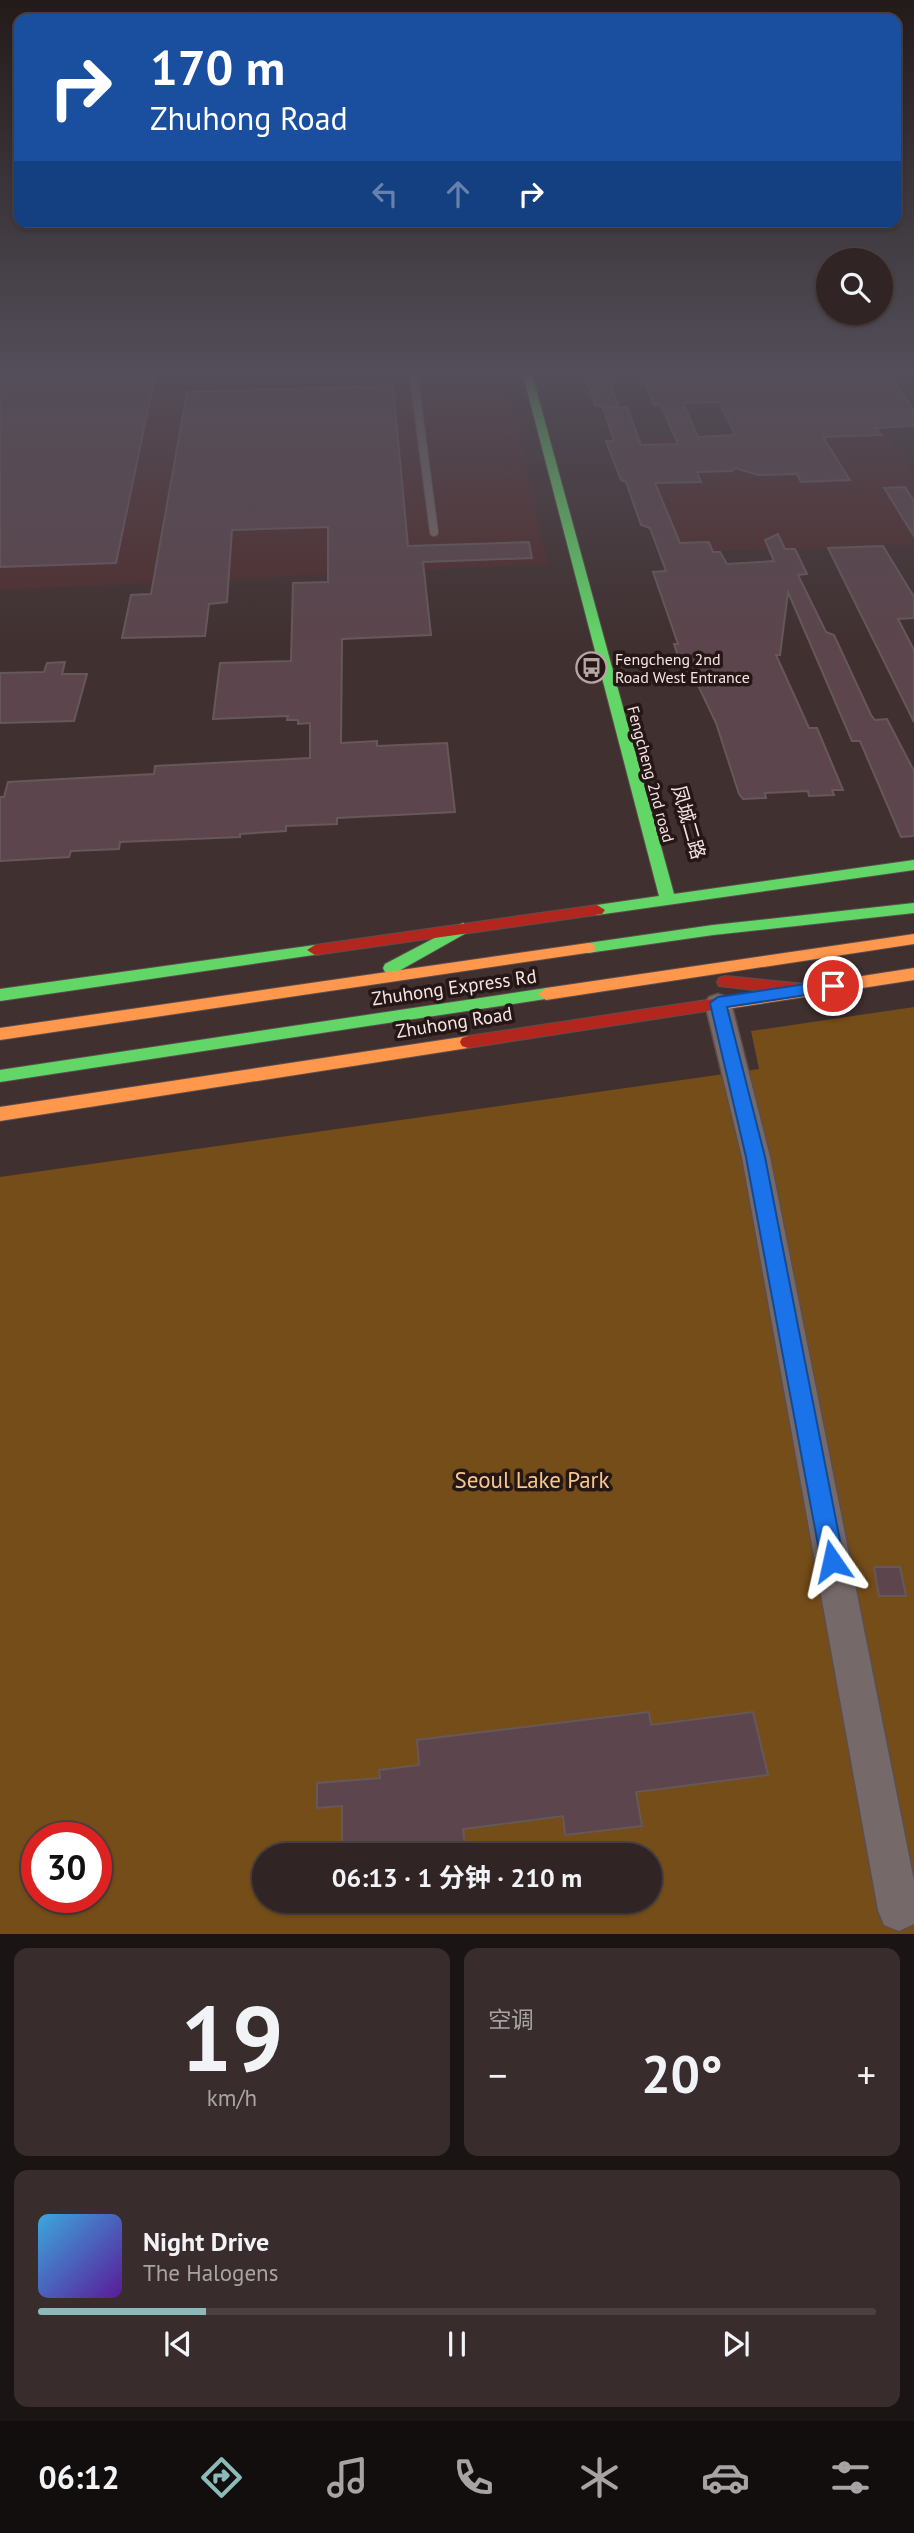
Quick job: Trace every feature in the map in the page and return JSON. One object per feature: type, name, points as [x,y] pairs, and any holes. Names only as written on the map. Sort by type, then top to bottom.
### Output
[{"type":"main road","name":"Fengcheng 2nd road","points":[[550,461],[668,901]]},
{"type":"main road","points":[[564,461],[624,673]]},
{"type":"main road","points":[[0,995],[668,901],[688,890],[914,865]]},
{"type":"main road","name":"Zhuhong Express Rd","points":[[0,1034],[713,930],[914,908]]},
{"type":"main road","points":[[370,979],[463,928]]},
{"type":"main road","name":"Zhuhong Express Rd","points":[[0,1076],[914,939]]},
{"type":"main road","name":"Zhuhong Road","points":[[0,1114],[914,974]]},
{"type":"main road","points":[[663,977],[806,990]]},
{"type":"street","points":[[718,1003],[755,1157],[899,1910]]},
{"type":"lane","points":[[425,461],[434,532]]},
{"type":"shaded area","points":[[0,461],[525,461],[547,564],[0,590]]},
{"type":"shaded area","points":[[649,461],[903,461],[914,478],[914,545],[680,551]]},
{"type":"green space","name":"Seoul Lake Park","points":[[914,1007],[914,1934],[0,1934],[0,1177],[759,1069],[751,1031]]},
{"type":"building","points":[[0,461],[137,461],[116,563],[0,567]]},
{"type":"building","points":[[175,461],[400,461],[408,546],[529,542],[532,558],[423,562],[431,635],[342,639],[341,743],[377,741],[377,746],[447,743],[455,812],[337,818],[337,824],[286,826],[286,831],[240,834],[240,837],[120,842],[119,849],[71,851],[69,857],[0,861],[0,797],[4,797],[8,782],[154,774],[155,766],[310,758],[310,723],[298,724],[298,720],[287,720],[288,716],[213,719],[220,663],[291,661],[293,583],[328,582],[328,527],[232,530],[227,602],[209,604],[205,636],[122,638],[131,595],[151,594]]},
{"type":"building","points":[[614,461],[838,461],[850,480],[801,482],[797,474],[758,475],[735,468],[732,471],[697,472],[701,482],[655,483],[680,543],[709,542],[713,552],[720,552],[727,564],[774,561],[765,540],[778,534],[785,549],[795,549],[807,574],[798,575],[826,632],[834,635],[871,715],[875,720],[887,719],[914,771],[914,836],[901,837],[860,741],[852,741],[788,592],[780,655],[776,655],[809,728],[817,728],[843,790],[832,790],[834,795],[809,796],[808,791],[765,793],[766,798],[743,799],[716,723],[697,683],[687,683],[674,644],[678,644],[653,572],[666,571],[650,528],[641,525],[626,482],[621,480]]},
{"type":"building","points":[[905,487],[914,501],[914,536],[884,488]]},
{"type":"building","points":[[883,546],[914,597],[914,618],[898,619],[914,650],[914,722],[828,548]]},
{"type":"building","points":[[65,662],[62,674],[87,674],[74,721],[0,723],[0,673],[44,672],[47,663]]},
{"type":"building","points":[[874,1567],[900,1567],[906,1596],[879,1596]]},
{"type":"building","points":[[649,1712],[651,1725],[753,1712],[768,1775],[636,1792],[642,1826],[565,1835],[563,1816],[463,1829],[465,1843],[342,1843],[342,1806],[317,1808],[317,1783],[380,1778],[379,1770],[419,1765],[417,1740]]},
{"type":"traffic: fast","points":[[550,461],[668,901]]},
{"type":"traffic: fast","points":[[597,910],[914,865]]},
{"type":"traffic: fast","points":[[588,948],[713,930],[914,908]]},
{"type":"traffic: fast","points":[[391,968],[463,928]]},
{"type":"traffic: fast","points":[[0,995],[315,950]]},
{"type":"traffic: fast","points":[[0,1076],[546,994]]},
{"type":"traffic: slow","points":[[546,994],[914,939]]},
{"type":"traffic: slow","points":[[0,1034],[588,948]]},
{"type":"traffic: slow","points":[[720,1004],[914,974]]},
{"type":"traffic: slow","points":[[0,1114],[468,1042]]},
{"type":"traffic: jam","points":[[315,950],[597,910]]},
{"type":"traffic: jam","points":[[725,982],[806,990]]},
{"type":"traffic: jam","points":[[468,1042],[720,1004]]},
{"type":"place","name":"Fengcheng 2nd Road West Entrance","points":[[592,668]]},
{"type":"route","points":[[832,1561],[755,1157],[718,1003],[833,986]]}]
